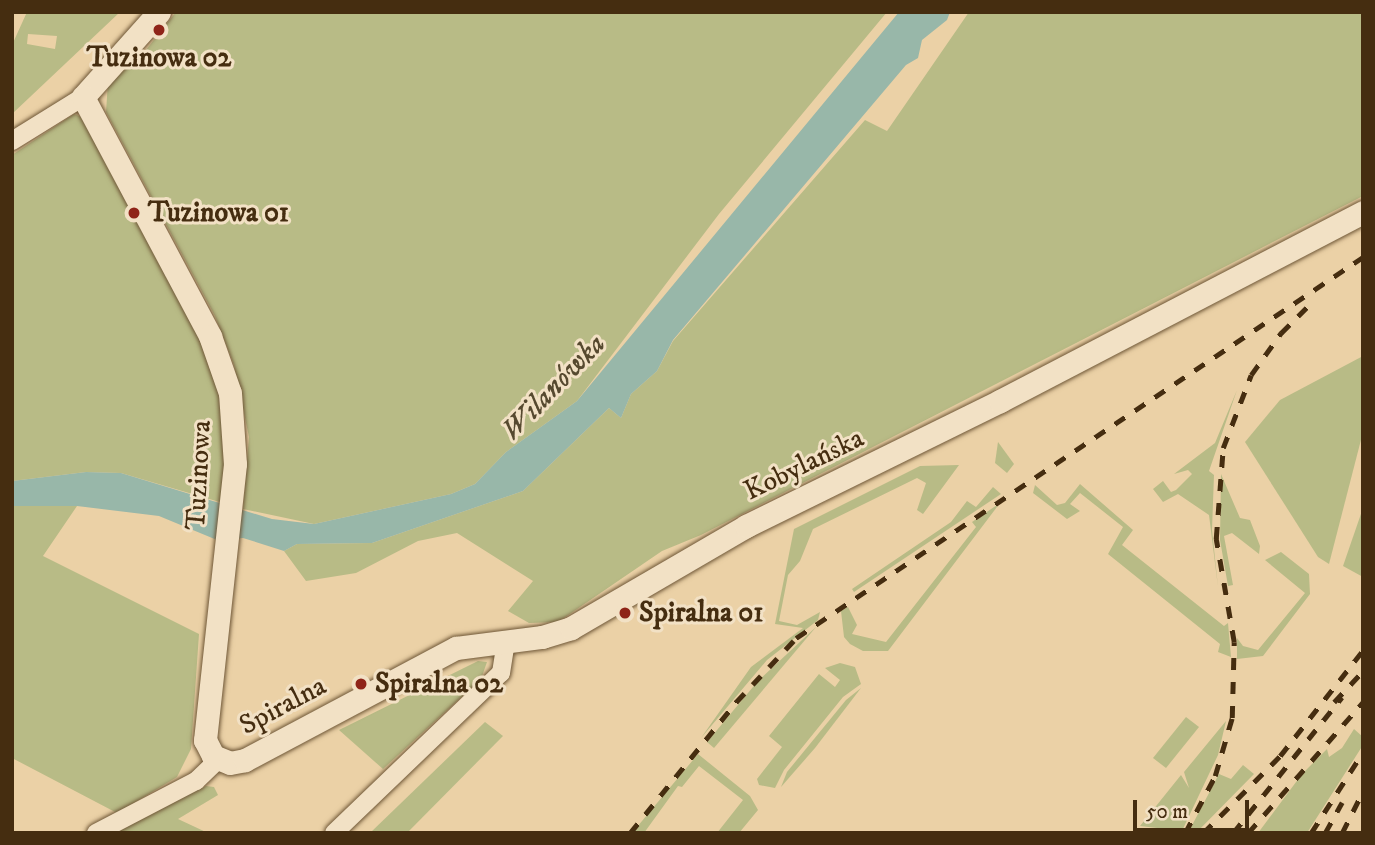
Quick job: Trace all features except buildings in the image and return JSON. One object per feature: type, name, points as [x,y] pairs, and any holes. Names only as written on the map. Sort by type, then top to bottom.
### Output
[{"type":"street","points":[[12,141],[83,97],[159,12]]},
{"type":"street","name":"Tuzinowa","points":[[83,97],[216,349],[235,430],[232,497],[205,733],[207,747],[218,760]]},
{"type":"street","name":"Kobylańska","points":[[506,640],[542,637],[571,628],[746,526],[1000,401],[1363,212]]},
{"type":"street","points":[[334,833],[501,673],[506,640]]},
{"type":"street","name":"Spiralna","points":[[96,833],[196,781],[218,760],[244,760],[456,648],[506,640]]},
{"type":"green space","points":[[27,12],[120,12],[12,114],[12,45]],"holes":[[[28,34],[57,36],[55,49],[27,44]]]},
{"type":"green space","points":[[176,12],[887,12],[719,214],[577,401],[506,452],[475,484],[451,494],[314,524],[243,509],[249,437],[234,365],[215,316],[106,112],[108,82],[138,60]]},
{"type":"green space","points":[[969,12],[1363,12],[1363,196],[701,535],[662,551],[558,622],[529,623],[508,611],[533,581],[457,533],[418,541],[356,573],[306,581],[284,551],[297,544],[372,543],[523,491],[609,408],[621,418],[631,394],[657,371],[673,341],[865,120],[887,131]]},
{"type":"green space","points":[[74,114],[84,118],[202,341],[227,413],[223,503],[121,473],[86,472],[12,481],[12,155]]},
{"type":"green space","points":[[1363,356],[1363,432],[1329,564],[1318,557],[1245,442],[1280,400]]},
{"type":"green space","points":[[1237,390],[1209,471],[1214,475],[1212,530],[1218,587],[1209,515],[1178,494],[1163,502],[1153,489],[1163,481],[1171,492],[1192,474],[1188,470],[1174,474],[1215,443]]},
{"type":"green space","points":[[998,442],[1014,464],[1007,473],[995,463]]},
{"type":"green space","points":[[959,465],[923,514],[917,510],[926,483],[917,478],[813,529],[800,561],[788,575],[779,621],[797,625],[820,612],[818,620],[767,660],[701,738],[751,667],[803,628],[775,624],[794,529],[920,466]]},
{"type":"green space","points":[[1221,474],[1240,518],[1250,520],[1260,546],[1259,554],[1232,533],[1224,536],[1233,585],[1228,586],[1220,540]]},
{"type":"green space","points":[[1080,484],[1133,530],[1122,545],[1224,626],[1228,623],[1231,657],[1218,652],[1220,644],[1108,554],[1123,527],[1080,493],[1070,504],[1080,511],[1067,519],[1033,493],[1035,485],[1057,505],[1065,503]]},
{"type":"green space","points":[[993,487],[1001,494],[854,592],[852,589],[951,522],[967,501],[976,507]]},
{"type":"green space","points":[[1000,503],[888,651],[863,651],[850,644],[844,637],[841,611],[848,607],[857,625],[852,634],[886,642],[976,527],[972,522]]},
{"type":"green space","points":[[12,506],[77,506],[43,556],[199,634],[191,749],[177,777],[117,813],[12,758]]},
{"type":"green space","points":[[1363,508],[1363,577],[1343,566]]},
{"type":"green space","points":[[1281,552],[1309,574],[1310,594],[1263,656],[1237,659],[1237,638],[1243,646],[1258,650],[1305,593],[1265,560]]},
{"type":"green space","points":[[816,627],[714,748],[707,742],[758,681]]},
{"type":"green space","points":[[478,661],[487,662],[481,679],[383,769],[339,730]]},
{"type":"green space","points":[[840,663],[855,667],[861,684],[843,697],[784,770],[775,788],[759,785],[757,779],[782,747],[769,736],[819,674],[835,687],[840,680],[825,668]]},
{"type":"green space","points":[[861,688],[781,787],[787,772],[846,700]]},
{"type":"green space","points":[[1186,717],[1199,727],[1166,768],[1153,758]]},
{"type":"green space","points":[[1226,721],[1218,755],[1181,833],[1140,833],[1157,828],[1140,826],[1181,775],[1189,788],[1184,772]]},
{"type":"green space","points":[[485,722],[503,736],[407,833],[370,833]]},
{"type":"green space","points":[[1354,729],[1363,737],[1363,745],[1307,833],[1258,833],[1302,774],[1327,749],[1329,757],[1342,748]]},
{"type":"green space","points":[[698,754],[750,796],[758,810],[739,833],[717,833],[743,800],[699,766],[682,787],[678,786],[644,833],[632,833]]},
{"type":"green space","points":[[1243,765],[1254,774],[1196,833],[1188,833],[1219,774],[1231,779]]},
{"type":"green space","points":[[206,786],[214,787],[218,795],[178,819],[208,833],[105,833]]},
{"type":"shaded area","points":[[899,12],[950,12],[947,20],[922,40],[918,58],[906,65],[673,340],[657,371],[631,394],[621,418],[609,408],[523,491],[372,543],[297,544],[284,551],[243,538],[217,540],[159,516],[77,506],[12,506],[12,481],[86,472],[121,473],[272,519],[314,524],[451,494],[475,484],[506,452],[577,401]]},
{"type":"railway","points":[[630,833],[736,702],[796,638],[1363,257]]},
{"type":"railway","points":[[1185,833],[1215,776],[1232,718],[1234,642],[1216,539],[1223,448],[1251,375],[1281,333],[1314,300]]},
{"type":"railway","points":[[1203,833],[1280,756],[1363,650]]},
{"type":"railway","points":[[1334,702],[1363,671]]},
{"type":"railway","points":[[1233,833],[1342,697]]},
{"type":"railway","points":[[1248,833],[1363,702]]},
{"type":"railway","points":[[1311,833],[1363,752]]},
{"type":"railway","points":[[1342,833],[1363,791]]},
{"type":"railway","points":[[1325,833],[1342,802]]},
{"type":"place","name":"Tuzinowa 02","points":[[159,30]]},
{"type":"place","name":"Tuzinowa 01","points":[[134,213]]},
{"type":"place","name":"Spiralna 01","points":[[625,613]]},
{"type":"place","name":"Spiralna 02","points":[[361,684]]},
{"type":"water label","name":"Wilanówka","points":[[554,388]]}]
